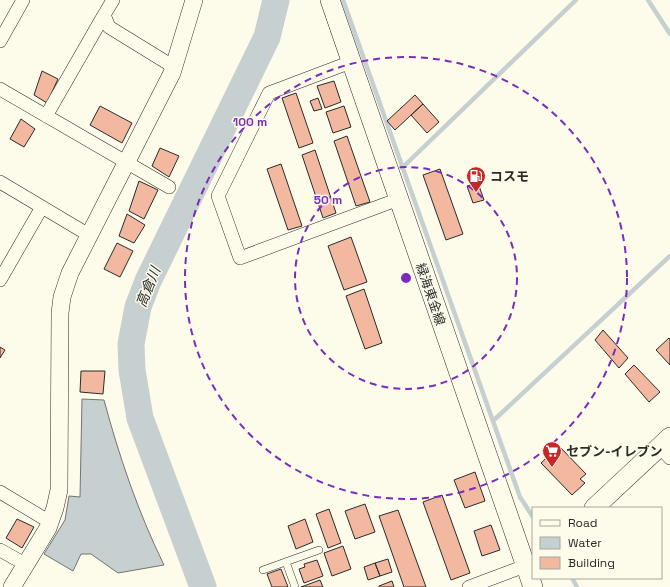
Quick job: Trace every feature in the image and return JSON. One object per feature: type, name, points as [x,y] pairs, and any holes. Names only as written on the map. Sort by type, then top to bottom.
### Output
[{"type":"main road","name":"緑海東金線","points":[[330,0],[399,200],[529,564],[533,587]]},
{"type":"main road","points":[[595,507],[666,447]]},
{"type":"street","points":[[0,41],[24,0]]},
{"type":"street","points":[[46,116],[113,0]]},
{"type":"street","points":[[12,587],[48,528],[59,490],[60,313],[64,292],[70,273],[172,73],[194,0]]},
{"type":"street","points":[[104,15],[109,27],[174,67]]},
{"type":"street","points":[[352,62],[269,93],[218,196],[240,258],[399,200]]},
{"type":"street","points":[[0,89],[169,187]]},
{"type":"street","points":[[0,182],[89,235]]},
{"type":"street","points":[[0,280],[42,207]]},
{"type":"street","points":[[0,492],[50,522]]},
{"type":"street","points":[[0,550],[25,564]]},
{"type":"street","points":[[469,587],[529,564]]},
{"type":"lane","points":[[263,570],[319,550]]},
{"type":"lane","points":[[286,562],[295,587]]},
{"type":"water","points":[[82,399],[104,400],[130,484],[164,565],[118,573],[91,554],[81,554],[73,571],[44,554],[65,520],[69,496],[80,497]]},
{"type":"building","points":[[42,71],[58,79],[47,103],[34,95]]},
{"type":"building","points":[[334,81],[341,102],[325,108],[317,86]]},
{"type":"building","points":[[296,93],[313,143],[299,148],[282,98]]},
{"type":"building","points":[[415,95],[423,104],[395,130],[387,121]]},
{"type":"building","points":[[318,98],[322,109],[314,111],[310,101]]},
{"type":"building","points":[[423,104],[439,122],[427,133],[411,115]]},
{"type":"building","points":[[100,106],[132,123],[122,143],[90,125]]},
{"type":"building","points":[[344,106],[351,127],[333,133],[326,112]]},
{"type":"building","points":[[21,119],[35,129],[24,147],[10,139]]},
{"type":"building","points":[[347,136],[370,202],[356,206],[334,141]]},
{"type":"building","points":[[160,148],[179,156],[169,177],[152,166]]},
{"type":"building","points":[[315,150],[336,213],[323,218],[302,155]]},
{"type":"building","points":[[281,164],[302,226],[288,230],[267,169]]},
{"type":"building","points":[[440,169],[463,234],[446,240],[423,175]]},
{"type":"building","points":[[139,181],[158,190],[144,219],[129,211]]},
{"type":"building","points":[[478,183],[484,200],[473,203],[467,186]]},
{"type":"building","points":[[127,214],[145,225],[134,243],[119,236]]},
{"type":"building","points":[[351,237],[367,282],[344,290],[328,246]]},
{"type":"building","points":[[117,243],[133,251],[120,277],[104,269]]},
{"type":"building","points":[[364,289],[382,343],[365,349],[346,296]]},
{"type":"building","points":[[603,330],[628,358],[619,368],[595,340]]},
{"type":"building","points":[[669,338],[670,339],[670,365],[656,350]]},
{"type":"building","points":[[0,347],[5,350],[0,358]]},
{"type":"building","points":[[634,365],[660,392],[649,402],[625,374]]},
{"type":"building","points":[[81,371],[105,371],[103,394],[80,392]]},
{"type":"building","points":[[559,446],[586,474],[580,479],[585,483],[572,495],[541,463]]},
{"type":"building","points":[[475,472],[485,501],[465,508],[454,480]]},
{"type":"building","points":[[442,495],[470,573],[451,580],[423,502]]},
{"type":"building","points":[[365,504],[375,532],[355,539],[345,511]]},
{"type":"building","points":[[329,509],[341,543],[328,548],[316,514]]},
{"type":"building","points":[[398,510],[426,587],[404,587],[379,516]]},
{"type":"building","points":[[17,519],[34,527],[22,548],[6,538]]},
{"type":"building","points":[[305,519],[313,542],[296,549],[288,526]]},
{"type":"building","points":[[491,525],[500,550],[482,556],[474,531]]},
{"type":"building","points":[[343,546],[351,569],[332,576],[324,553]]},
{"type":"building","points":[[388,559],[392,572],[380,576],[375,563]]},
{"type":"building","points":[[317,560],[323,576],[304,583],[299,569],[305,567],[304,564]]},
{"type":"building","points":[[375,563],[380,576],[368,580],[364,567]]},
{"type":"building","points":[[281,569],[288,587],[272,587],[267,574]]},
{"type":"building","points":[[320,580],[323,587],[301,587]]},
{"type":"building","points":[[392,581],[394,587],[379,587],[379,586]]},
{"type":"waterway","name":"高倉川","points":[[203,587],[140,418],[132,370],[131,344],[138,307],[148,281],[267,37],[276,0]]},
{"type":"waterway","points":[[343,0],[520,497],[532,515]]},
{"type":"waterway","points":[[402,168],[576,0]]},
{"type":"waterway","points":[[648,0],[670,34]]},
{"type":"waterway","points":[[493,421],[670,256]]},
{"type":"waterway","points":[[573,579],[577,587]]},
{"type":"place","name":"コスモ","points":[[476,193]]},
{"type":"place","name":"セブン-イレブン","points":[[552,468]]}]
